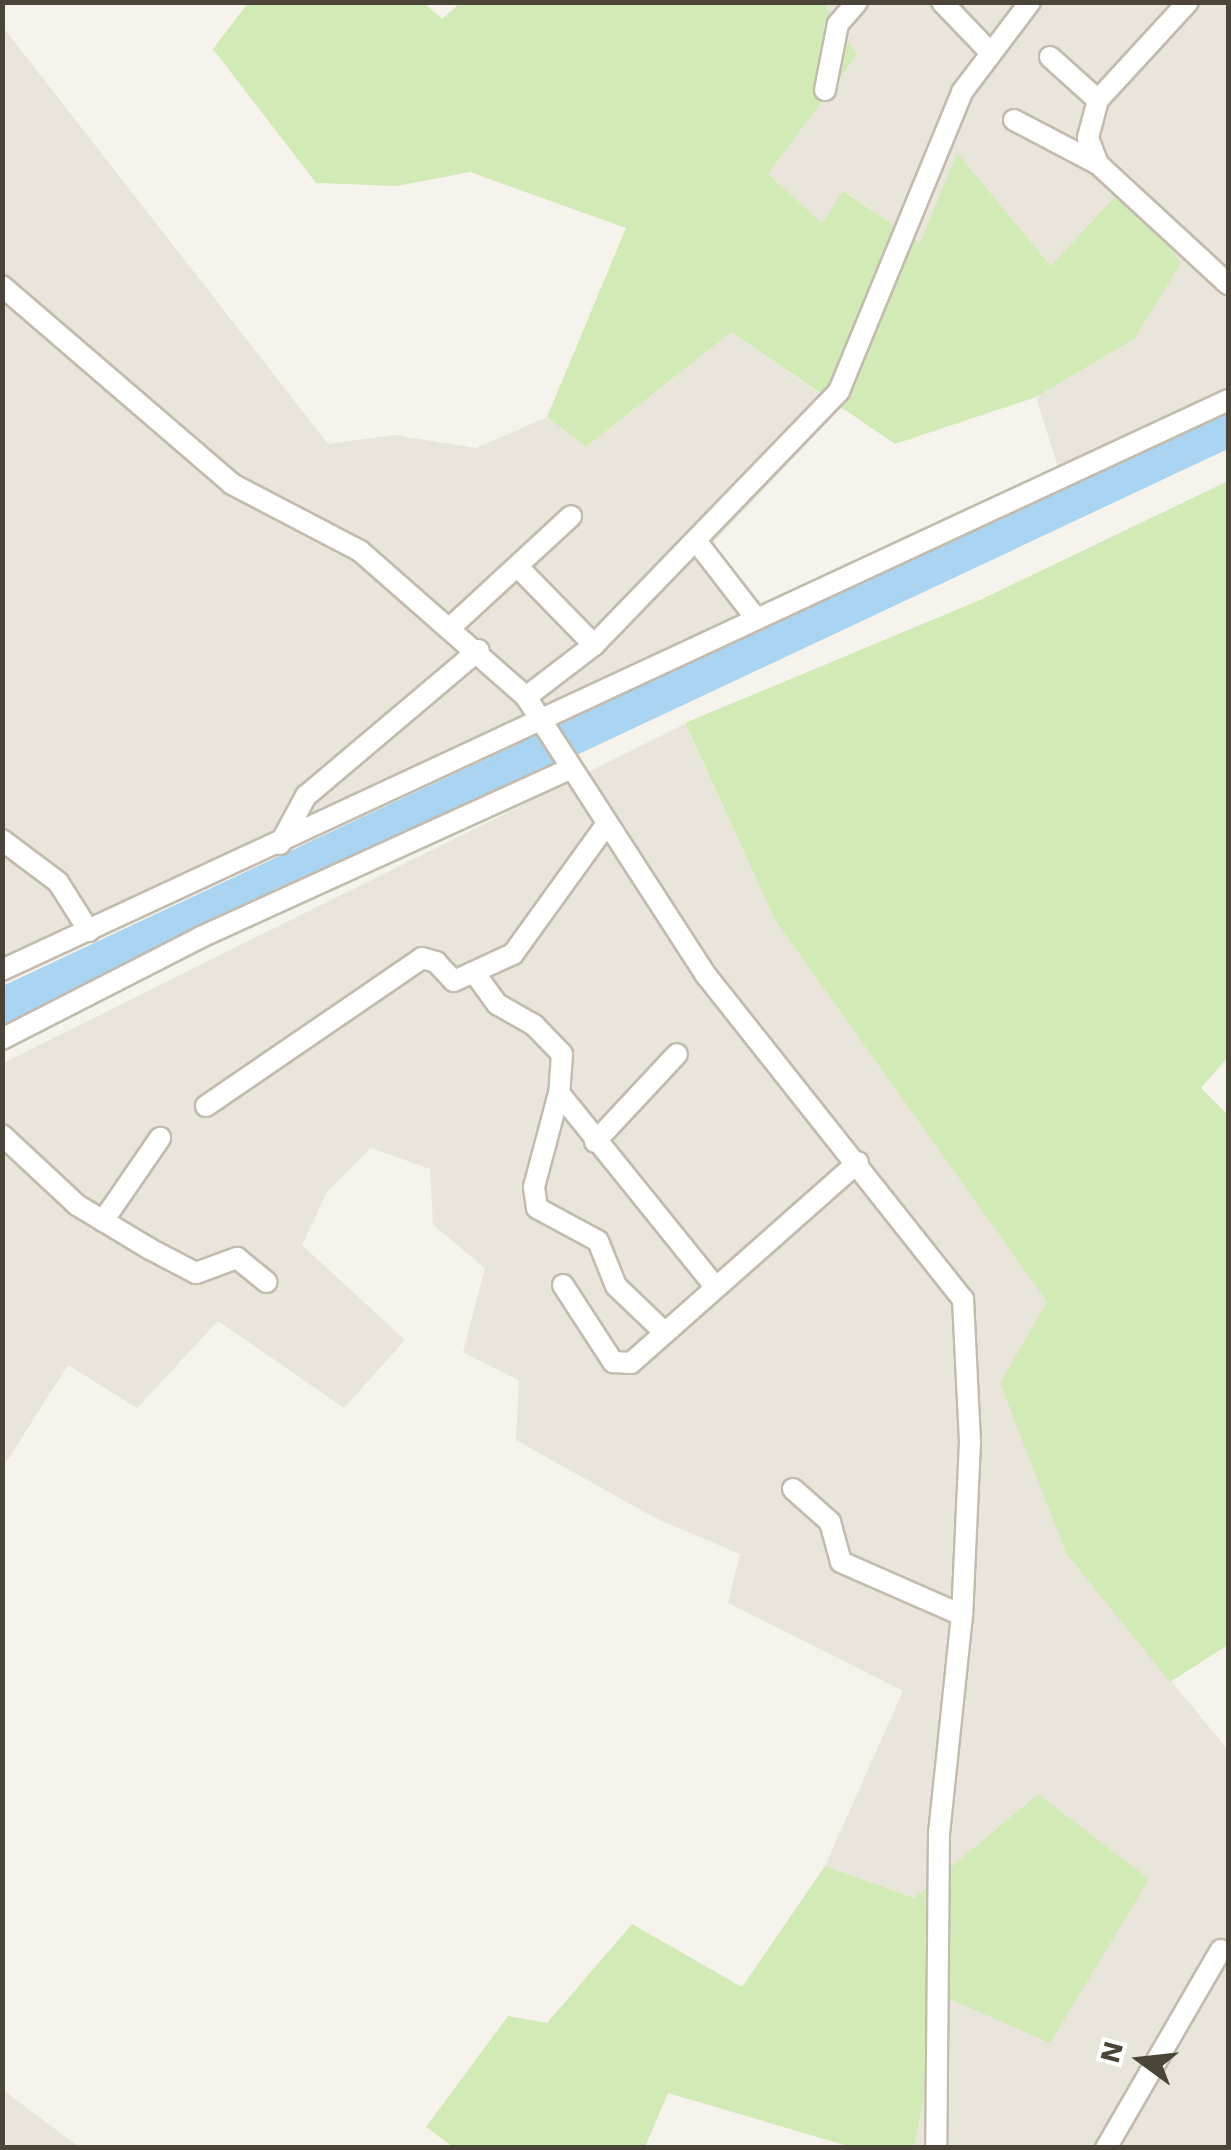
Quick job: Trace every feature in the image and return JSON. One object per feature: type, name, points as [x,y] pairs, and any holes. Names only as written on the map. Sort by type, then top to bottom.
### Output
[{"type":"street","points":[[825,90],[838,24],[857,2]]},
{"type":"street","points":[[942,2],[988,50]]},
{"type":"street","points":[[526,697],[594,645],[840,390],[962,92],[988,50],[1030,2]]},
{"type":"street","points":[[1098,164],[1088,138],[1098,100],[1188,2]]},
{"type":"street","points":[[1050,57],[1098,100]]},
{"type":"street","points":[[1014,120],[1098,164],[1228,284]]},
{"type":"street","points":[[2,286],[232,484],[360,551],[452,626],[526,697],[705,974],[963,1298],[970,1442],[962,1615],[939,1833],[936,2148]]},
{"type":"street","points":[[2,970],[543,723],[755,618],[1228,400]]},
{"type":"street","points":[[452,626],[572,516]]},
{"type":"street","points":[[697,542],[755,618]]},
{"type":"street","points":[[518,567],[594,645]]},
{"type":"street","points":[[280,844],[306,796],[478,650]]},
{"type":"street","points":[[2,1040],[201,937],[568,766]]},
{"type":"street","points":[[206,1106],[422,958],[436,962],[454,981],[476,975],[513,954],[606,825]]},
{"type":"street","points":[[2,840],[58,882],[89,930]]},
{"type":"street","points":[[476,975],[497,1004],[534,1024],[562,1054],[559,1092],[534,1187],[537,1208],[598,1240],[616,1286],[662,1330]]},
{"type":"street","points":[[595,1142],[677,1054]]},
{"type":"street","points":[[559,1092],[595,1142],[713,1284]]},
{"type":"street","points":[[2,1135],[51,1184],[103,1220],[196,1272],[237,1258],[267,1282]]},
{"type":"street","points":[[103,1220],[160,1138]]},
{"type":"street","points":[[563,1285],[612,1362],[631,1363],[713,1284],[858,1162]]},
{"type":"street","points":[[793,1489],[830,1522],[841,1562],[962,1615]]},
{"type":"street","points":[[1106,2148],[1222,1950]]},
{"type":"shaded area","points":[[824,3],[1228,3],[1228,397],[1061,477],[1036,397],[1134,339],[1124,188],[1052,267],[957,154],[920,244],[844,191],[822,223],[768,174],[857,55]]},
{"type":"shaded area","points":[[3,27],[328,444],[394,435],[476,448],[547,417],[586,447],[731,332],[841,408],[711,545],[761,618],[3,975]]},
{"type":"shaded area","points":[[685,724],[775,920],[1047,1302],[1001,1383],[1066,1553],[1228,1750],[1228,2147],[914,2147],[945,1997],[1038,1794],[914,1898],[825,1866],[903,1691],[728,1603],[740,1554],[655,1518],[516,1440],[519,1380],[463,1352],[485,1268],[433,1225],[430,1169],[371,1148],[327,1192],[302,1245],[405,1340],[344,1408],[218,1321],[137,1408],[68,1365],[3,1467],[3,1063]]},
{"type":"shaded area","points":[[3,2090],[79,2147],[3,2147]]},
{"type":"green space","points":[[461,2],[824,3],[857,55],[768,174],[822,223],[843,191],[920,243],[957,153],[1051,266],[1124,187],[1181,263],[1134,339],[1036,397],[895,444],[731,332],[586,447],[547,417],[626,228],[470,172],[397,186],[316,183],[213,49],[248,3],[424,3],[442,19]]},
{"type":"green space","points":[[1228,481],[1228,1057],[1201,1088],[1228,1115],[1228,1645],[1170,1682],[1066,1553],[1000,1383],[1047,1302],[775,920],[685,723],[980,600]]},
{"type":"green space","points":[[1038,1794],[1149,1879],[1050,2043],[945,1997],[914,2147],[851,2147],[668,2093],[645,2147],[453,2147],[426,2127],[508,2016],[547,2023],[632,1924],[742,1987],[825,1866],[914,1898]]},
{"type":"waterway","points":[[2,1005],[1228,429]]}]
